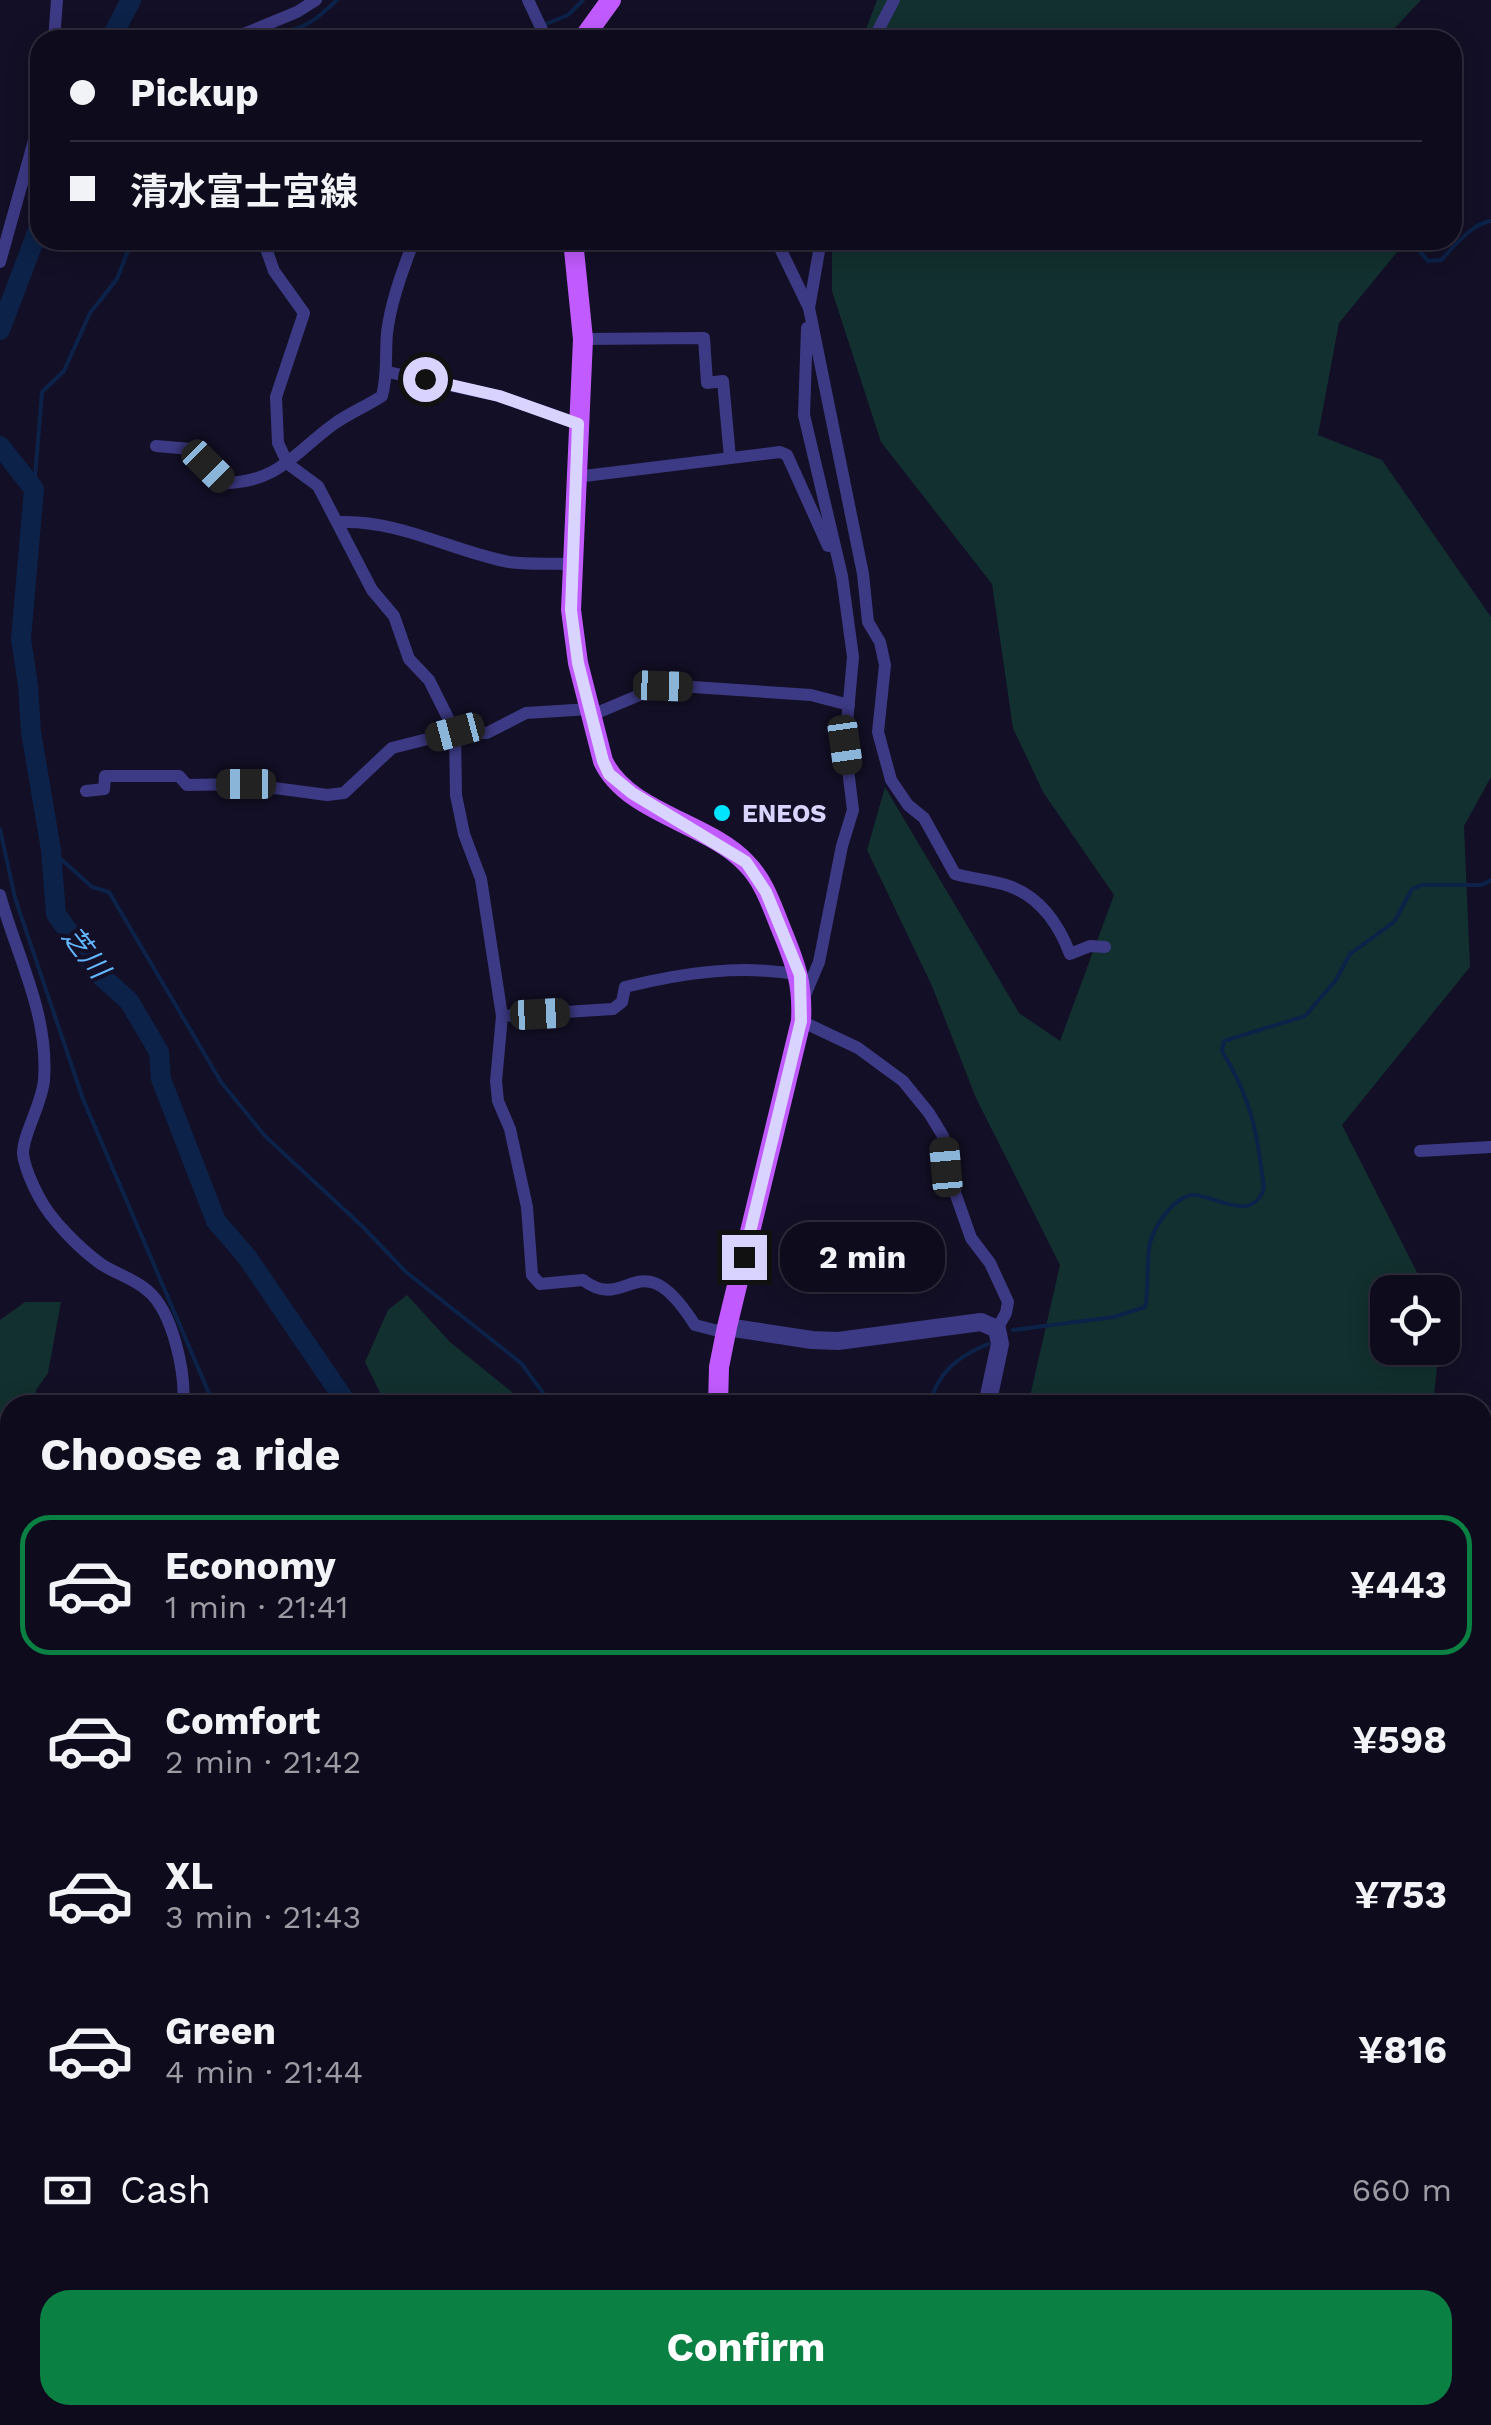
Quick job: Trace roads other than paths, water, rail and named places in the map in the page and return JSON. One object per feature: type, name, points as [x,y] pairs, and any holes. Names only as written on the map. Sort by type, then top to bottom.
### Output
[{"type":"main road","points":[[588,30],[611,0]]},
{"type":"main road","points":[[575,250],[582,339],[572,564],[574,638],[603,761],[618,784],[738,855],[760,880],[800,975],[802,1012],[726,1330],[718,1395]]},
{"type":"street","points":[[55,30],[57,0]]},
{"type":"street","points":[[253,30],[316,0]]},
{"type":"street","points":[[528,0],[542,30]]},
{"type":"street","points":[[878,30],[894,0]]},
{"type":"street","points":[[0,262],[30,155]]},
{"type":"street","points":[[267,250],[274,271],[304,313],[276,397],[278,443],[288,464],[318,486],[372,590],[394,616],[409,659],[429,680],[455,732],[456,795],[464,834],[481,879],[502,1016],[498,1101],[510,1128],[528,1206],[532,1275],[540,1284],[583,1280],[594,1288],[608,1289],[641,1279],[653,1280],[676,1294],[695,1325],[812,1340],[967,1322],[981,1322],[997,1329]]},
{"type":"street","points":[[156,446],[191,449],[226,484],[252,483],[288,464],[337,421],[382,396],[388,372],[387,334],[396,290],[410,250]]},
{"type":"street","points":[[781,250],[808,308],[863,574],[868,622],[880,642],[885,666],[878,732],[891,780],[908,805],[924,818],[955,874],[1007,885],[1032,898],[1059,927],[1070,954],[1090,946],[1105,947]]},
{"type":"street","points":[[819,250],[808,308],[804,416],[838,566],[853,656],[845,745],[853,810],[819,962],[802,1012],[903,1081],[943,1136],[946,1167],[971,1238],[990,1263],[1008,1302],[997,1329],[1000,1344],[989,1395]]},
{"type":"street","points":[[582,339],[704,338],[707,383],[724,382],[730,458]]},
{"type":"street","points":[[388,372],[499,396],[578,424]]},
{"type":"street","points":[[576,477],[787,454],[838,566]]},
{"type":"street","points":[[340,522],[394,526],[504,561],[572,564]]},
{"type":"street","points":[[86,791],[104,789],[105,776],[179,776],[187,784],[246,784],[327,795],[344,793],[392,748],[455,732],[487,733],[526,713],[591,712],[663,686],[810,695],[849,704]]},
{"type":"street","points":[[0,895],[31,984],[43,1034],[42,1092],[24,1154],[33,1182],[40,1199],[58,1222],[99,1262],[148,1291],[160,1306],[183,1372],[183,1395]]},
{"type":"street","points":[[502,1016],[614,1009],[622,1002],[624,988],[656,979],[750,968],[800,975]]},
{"type":"street","points":[[1420,1151],[1491,1147]]},
{"type":"waterway","name":"芝川","points":[[115,30],[131,0]]},
{"type":"waterway","points":[[291,30],[318,17],[337,0]]},
{"type":"waterway","points":[[546,24],[568,15],[583,0]]},
{"type":"waterway","points":[[1462,239],[1491,221]]},
{"type":"waterway","name":"芝川","points":[[0,330],[30,250]]},
{"type":"waterway","points":[[34,489],[42,392],[64,371],[90,313],[117,279],[128,250]]},
{"type":"waterway","points":[[1419,250],[1428,261],[1441,260],[1451,250]]},
{"type":"waterway","name":"芝川","points":[[0,446],[34,489],[21,639],[31,732],[51,850],[56,914],[100,975],[129,1001],[159,1052],[161,1079],[216,1221],[247,1257],[341,1395]]},
{"type":"waterway","points":[[0,829],[15,898],[83,1099],[210,1395]]},
{"type":"waterway","points":[[51,850],[92,887],[109,892],[221,1082],[265,1136],[406,1272],[521,1363],[545,1395]]},
{"type":"waterway","points":[[1013,1330],[1114,1317],[1145,1307],[1150,1243],[1169,1210],[1182,1199],[1195,1195],[1234,1205],[1252,1204],[1264,1188],[1252,1117],[1222,1051],[1224,1041],[1305,1016],[1336,980],[1350,954],[1394,922],[1412,889],[1422,885],[1482,885],[1491,880]]},
{"type":"waterway","points":[[933,1395],[950,1367],[988,1344]]},
{"type":"place","name":"ENEOS","points":[[722,813]]}]
